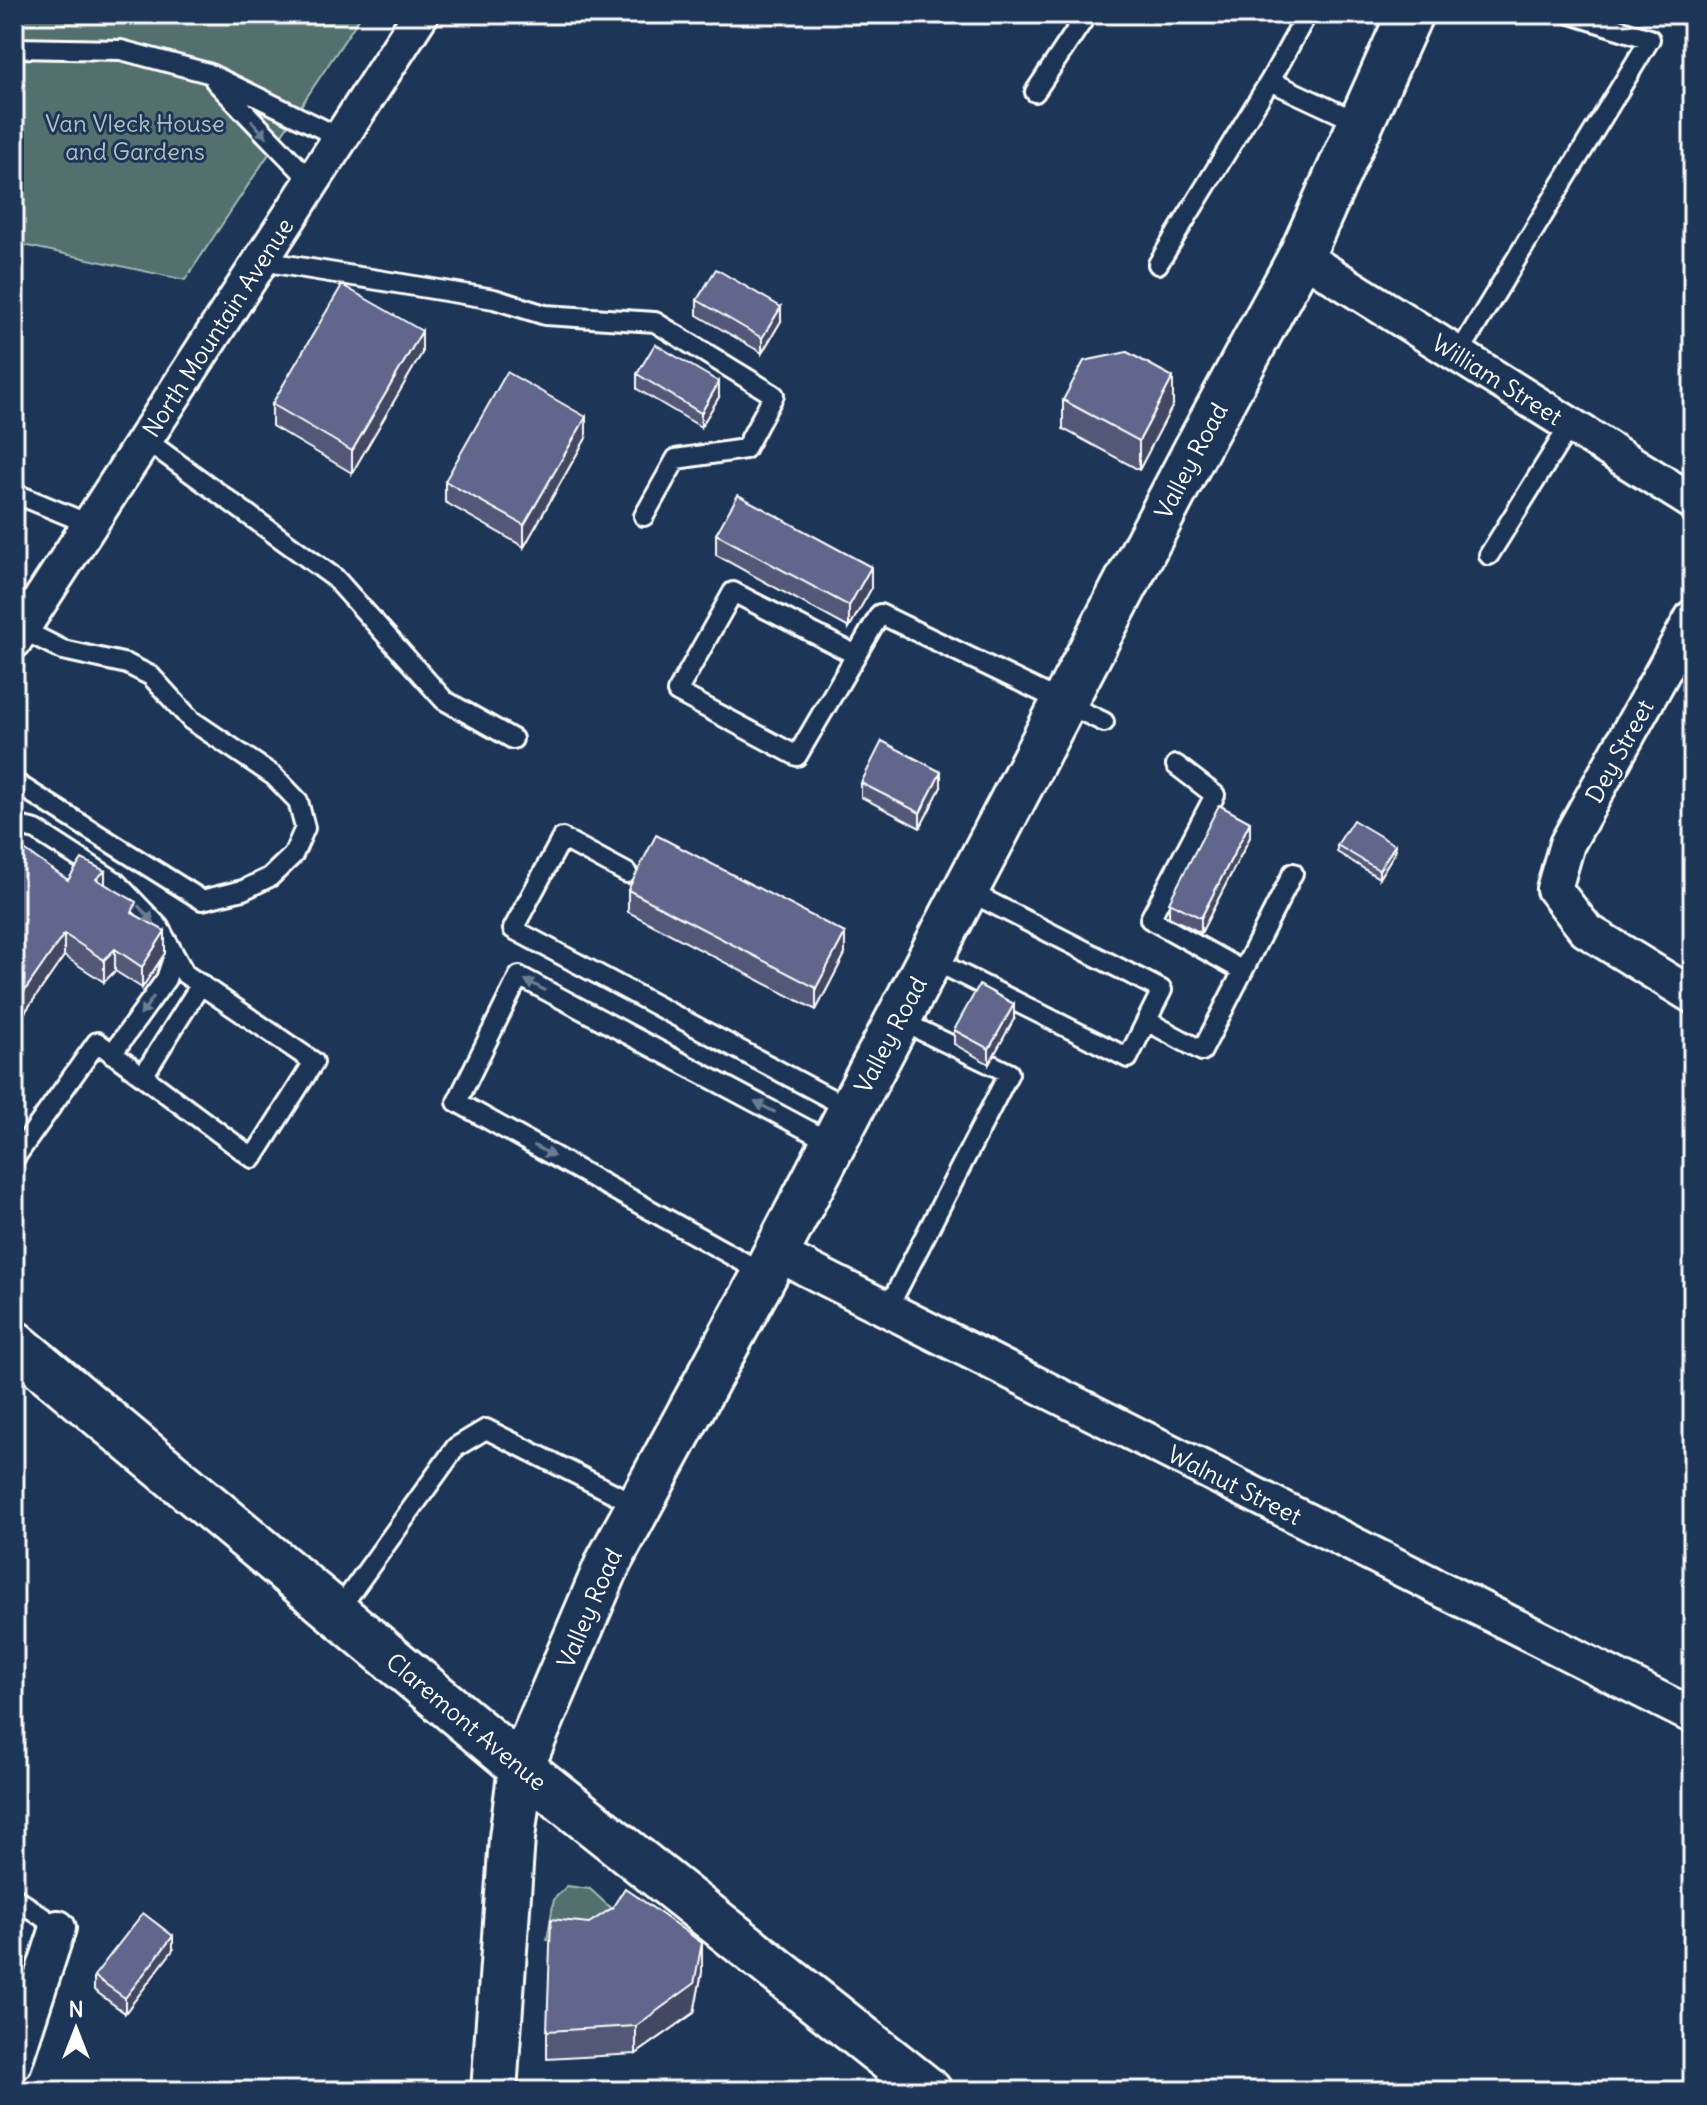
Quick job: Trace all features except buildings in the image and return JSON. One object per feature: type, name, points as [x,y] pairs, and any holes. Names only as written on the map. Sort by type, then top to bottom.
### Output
[{"type":"main road","name":"Valley Road","points":[[494,2091],[512,1838],[521,1767],[609,1561],[771,1263],[1301,256],[1410,14]]},
{"type":"main road","name":"Claremont Avenue","points":[[14,1343],[521,1767],[929,2091]]},
{"type":"street","name":"North Mountain Avenue","points":[[18,635],[421,14]]},
{"type":"street","name":"William Street","points":[[1301,256],[1693,502]]},
{"type":"street","name":"Dey Street","points":[[1693,617],[1567,844],[1554,889],[1586,930],[1693,996]]},
{"type":"street","name":"Walnut Street","points":[[771,1263],[888,1308],[1693,1716]]},
{"type":"street","points":[[14,2063],[58,1928]]},
{"type":"lane","points":[[1035,92],[1087,14]]},
{"type":"lane","points":[[1158,264],[1270,81],[1307,14]]},
{"type":"lane","points":[[1458,355],[1650,39],[1571,14]]},
{"type":"lane","points":[[14,48],[121,50],[208,73],[341,138]]},
{"type":"lane","points":[[208,73],[312,182]]},
{"type":"lane","points":[[1270,81],[1363,124]]},
{"type":"lane","points":[[262,261],[494,299],[545,315],[655,322],[774,395],[745,449],[676,459],[644,516]]},
{"type":"lane","points":[[1489,555],[1570,425]]},
{"type":"lane","points":[[146,440],[335,578],[444,700],[513,739]]},
{"type":"lane","points":[[14,493],[89,524]]},
{"type":"lane","points":[[856,655],[733,592],[677,692],[797,756],[880,614],[1104,722]]},
{"type":"lane","points":[[14,782],[202,900],[243,890],[270,877],[293,855],[305,828],[298,801],[274,776],[191,720],[151,676],[127,664],[63,650],[18,635]]},
{"type":"lane","points":[[1176,765],[1215,795],[1150,919],[1243,971]]},
{"type":"lane","points":[[14,825],[36,830],[115,881],[159,927],[185,974],[314,1062],[253,1158],[97,1042],[14,1159]]},
{"type":"lane","points":[[627,873],[562,838],[513,929],[843,1127]]},
{"type":"lane","points":[[1147,1021],[1202,1051],[1293,873]]},
{"type":"lane","points":[[931,959],[1128,1058],[1147,1021],[1162,990],[966,890]]},
{"type":"lane","points":[[112,1054],[166,979],[174,955]]},
{"type":"lane","points":[[771,1263],[457,1102],[519,976],[843,1127]]},
{"type":"lane","points":[[143,1076],[201,984]]},
{"type":"lane","points":[[888,1308],[1009,1073],[899,1020]]},
{"type":"lane","points":[[335,1613],[456,1447],[486,1429],[639,1506]]},
{"type":"lane","points":[[14,1897],[58,1928]]},
{"type":"green space","name":"Van Vleck House and Gardens","points":[[14,14],[362,14],[185,280],[14,243]]},
{"type":"green space","points":[[567,1886],[590,1889],[617,1914],[585,1941],[547,1940],[554,1899]]}]
